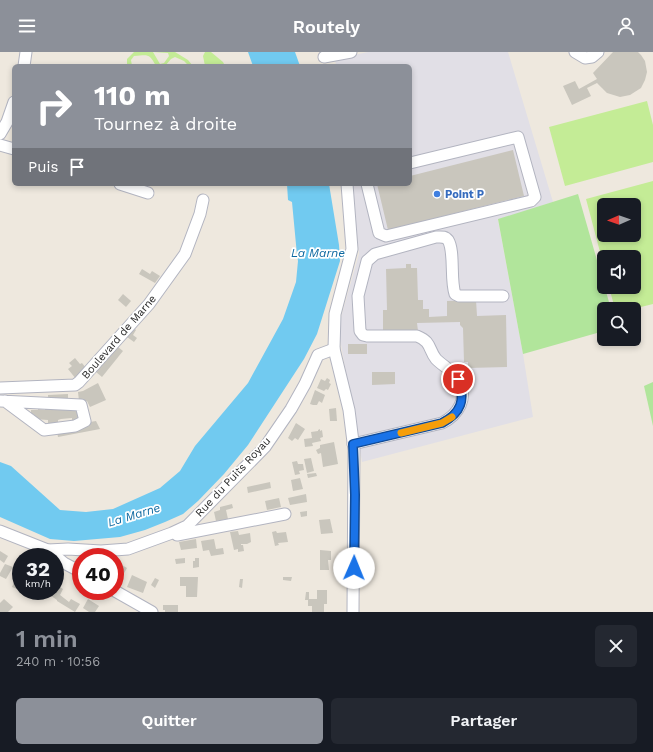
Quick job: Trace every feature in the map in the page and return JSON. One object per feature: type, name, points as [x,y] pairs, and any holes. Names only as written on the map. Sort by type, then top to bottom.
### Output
[{"type":"street","points":[[24,64],[26,52]]},
{"type":"street","points":[[324,58],[351,52]]},
{"type":"street","points":[[576,52],[585,58],[592,57],[598,52]]},
{"type":"street","points":[[0,134],[7,122],[12,108]]},
{"type":"street","points":[[367,186],[379,233],[386,236],[531,201],[535,197],[518,137],[412,163]]},
{"type":"street","points":[[0,145],[12,148]]},
{"type":"street","points":[[126,186],[148,194]]},
{"type":"street","points":[[346,186],[352,249],[335,314],[334,350],[349,410],[353,444],[355,495],[353,612]]},
{"type":"street","name":"Boulevard de Marne","points":[[0,388],[75,385],[80,382],[149,304],[185,254],[200,214],[203,200]]},
{"type":"street","points":[[353,444],[442,423],[450,419],[457,412],[461,404],[462,393],[458,379],[437,359],[431,347],[424,339],[417,336],[367,336],[360,331],[358,296],[367,261],[375,254],[436,237],[443,237],[448,241],[451,252],[452,287],[455,294],[458,296],[503,296]]},
{"type":"street","name":"Rue du Puits Royau","points":[[64,549],[117,551],[128,549],[158,539],[187,526],[265,447],[305,384],[318,355],[334,350]]},
{"type":"street","points":[[3,401],[81,405],[85,421],[75,426],[44,430],[3,401]]},
{"type":"street","points":[[158,539],[285,514]]},
{"type":"street","name":"Rue du Puits Royau","points":[[0,531],[43,548]]},
{"type":"street","points":[[124,596],[152,612]]},
{"type":"shaded area","points":[[368,52],[508,52],[553,202],[498,220],[533,417],[362,462],[338,328],[359,254],[352,186],[412,186],[412,64],[336,64],[335,59]]},
{"type":"green space","points":[[134,52],[153,52],[160,64],[155,64],[150,57],[145,55],[134,56],[131,60],[132,64],[127,64],[127,59]]},
{"type":"green space","points":[[153,52],[175,52],[188,60],[191,64],[187,64],[175,57],[167,64],[160,64],[164,63],[169,56],[168,53]]},
{"type":"green space","points":[[205,52],[211,52],[224,64],[205,64],[203,56]]},
{"type":"green space","points":[[647,101],[653,125],[653,162],[565,186],[549,127]]},
{"type":"green space","points":[[653,181],[653,304],[641,307],[641,302],[613,302],[611,294],[641,294],[641,250],[600,250],[597,242],[641,242],[641,198],[597,198],[597,241],[586,199]]},
{"type":"green space","points":[[578,194],[597,260],[597,294],[607,294],[609,302],[597,302],[597,333],[523,354],[498,219]]},
{"type":"green space","points":[[653,382],[653,426],[644,386]]},
{"type":"water","points":[[248,52],[295,52],[299,64],[252,64]]},
{"type":"water","name":"La Marne","points":[[287,186],[329,186],[339,245],[340,261],[317,334],[304,359],[248,445],[224,474],[183,514],[145,530],[120,537],[74,541],[50,539],[0,517],[0,462],[11,466],[60,510],[86,512],[113,509],[160,488],[180,471],[195,446],[248,383],[283,319],[296,282],[298,261],[292,202],[288,200]]},
{"type":"building","points":[[613,52],[638,52],[641,55],[645,61],[647,72],[641,88],[630,95],[620,97],[607,93],[597,83],[587,88],[591,96],[572,105],[563,86],[575,81],[579,89],[597,79],[593,73]]},
{"type":"building","name":"Point P","points":[[513,150],[524,196],[388,230],[377,186],[412,186],[412,175]]},
{"type":"building","points":[[406,264],[411,264],[411,268],[417,268],[418,300],[423,300],[423,309],[429,309],[429,317],[447,316],[447,301],[476,300],[477,316],[506,315],[507,367],[468,368],[468,362],[464,362],[463,328],[460,325],[460,322],[417,323],[418,331],[383,332],[383,310],[387,310],[386,269],[406,268]]},
{"type":"building","points":[[142,269],[150,274],[152,271],[160,276],[155,283],[139,274]]},
{"type":"building","points":[[123,294],[131,301],[126,307],[118,300]]},
{"type":"building","points":[[135,329],[136,330],[133,335],[137,338],[134,342],[127,337]]},
{"type":"building","points":[[348,344],[367,344],[367,354],[348,354]]},
{"type":"building","points":[[118,347],[123,351],[102,377],[96,372]]},
{"type":"building","points":[[75,358],[86,368],[76,379],[68,369],[72,366],[69,363]]},
{"type":"building","points":[[372,372],[395,372],[395,384],[372,385]]},
{"type":"building","points":[[327,378],[330,380],[329,383],[331,384],[328,390],[326,389],[324,391],[317,388],[321,379],[325,381]]},
{"type":"building","points":[[98,383],[106,400],[90,407],[87,401],[79,401],[78,392]]},
{"type":"building","points":[[315,390],[325,395],[322,403],[319,401],[317,405],[313,405],[310,404]]},
{"type":"building","points":[[68,394],[68,402],[48,403],[48,395]]},
{"type":"building","points":[[45,408],[78,408],[78,422],[72,422],[72,418],[61,419],[58,420],[58,425],[48,425],[48,420],[34,419],[34,414],[31,414],[31,410],[45,410]]},
{"type":"building","points":[[336,408],[337,421],[330,421],[329,409]]},
{"type":"building","points":[[96,421],[100,429],[58,437],[57,432],[90,424],[90,422]]},
{"type":"building","points":[[296,423],[305,429],[298,440],[295,438],[292,441],[288,438]]},
{"type":"building","points":[[320,429],[320,431],[322,430],[323,437],[320,438],[321,441],[312,443],[313,446],[305,447],[304,439],[312,438],[311,432],[318,431]]},
{"type":"building","points":[[334,442],[338,464],[323,467],[321,453],[318,454],[316,450],[320,448],[320,445]]},
{"type":"building","points":[[311,458],[314,471],[307,473],[304,459]]},
{"type":"building","points":[[297,461],[298,464],[303,464],[304,470],[299,471],[300,474],[295,475],[292,462]]},
{"type":"building","points":[[316,473],[317,476],[308,478],[307,474]]},
{"type":"building","points":[[300,478],[303,489],[293,491],[291,480]]},
{"type":"building","points":[[270,482],[271,488],[248,493],[247,487]]},
{"type":"building","points":[[306,494],[307,502],[290,505],[288,498]]},
{"type":"building","points":[[279,498],[281,507],[267,510],[265,501]]},
{"type":"building","points":[[232,504],[233,508],[226,510],[228,519],[216,521],[214,512],[220,510],[220,507]]},
{"type":"building","points":[[307,511],[307,516],[301,517],[300,512]]},
{"type":"building","points":[[330,519],[333,533],[321,534],[319,520]]},
{"type":"building","points":[[238,531],[239,535],[250,533],[251,542],[241,544],[243,545],[244,551],[238,552],[238,549],[234,550],[230,532]]},
{"type":"building","points":[[276,531],[277,533],[286,532],[288,542],[278,543],[279,545],[275,546],[272,532]]},
{"type":"building","points":[[196,539],[197,548],[181,550],[179,542]]},
{"type":"building","points":[[214,539],[216,549],[223,548],[224,554],[211,556],[209,550],[203,551],[201,541]]},
{"type":"building","points":[[320,550],[331,551],[331,560],[328,560],[329,570],[320,570]]},
{"type":"building","points":[[0,551],[8,556],[4,563],[0,560]]},
{"type":"building","points":[[185,558],[185,563],[176,564],[175,559]]},
{"type":"building","points":[[195,558],[199,558],[199,567],[193,568],[193,561],[195,561]]},
{"type":"building","points":[[5,564],[12,567],[6,579],[0,576]]},
{"type":"building","points":[[124,566],[127,568],[124,573]]},
{"type":"building","points":[[132,575],[147,582],[143,593],[127,587]]},
{"type":"building","points":[[180,577],[198,577],[197,597],[186,597],[186,586],[180,586]]},
{"type":"building","points":[[283,577],[292,577],[291,581],[283,580]]},
{"type":"building","points":[[155,578],[159,580],[155,588],[151,585]]},
{"type":"building","points":[[240,579],[243,579],[242,588],[239,587]]},
{"type":"building","points":[[317,590],[327,590],[327,604],[324,604],[324,612],[312,612],[312,606],[308,606],[308,600],[305,600],[306,592],[309,592],[309,599],[317,599]]},
{"type":"building","points":[[64,598],[69,602],[71,599],[80,604],[75,612],[57,601],[64,600]]},
{"type":"building","points":[[4,599],[13,607],[8,612],[0,612],[0,603]]},
{"type":"building","points":[[87,600],[99,606],[95,612],[89,612],[83,608]]},
{"type":"building","points":[[163,605],[178,605],[178,612],[165,612],[165,610],[163,610]]},
{"type":"slow traffic","points":[[401,433],[442,423],[452,417]]},
{"type":"place","name":"Point P","points":[[437,194]]},
{"type":"route","points":[[354,568],[355,495],[353,444],[376,440],[442,423],[450,419],[457,412],[461,404],[462,393],[458,379]]}]
